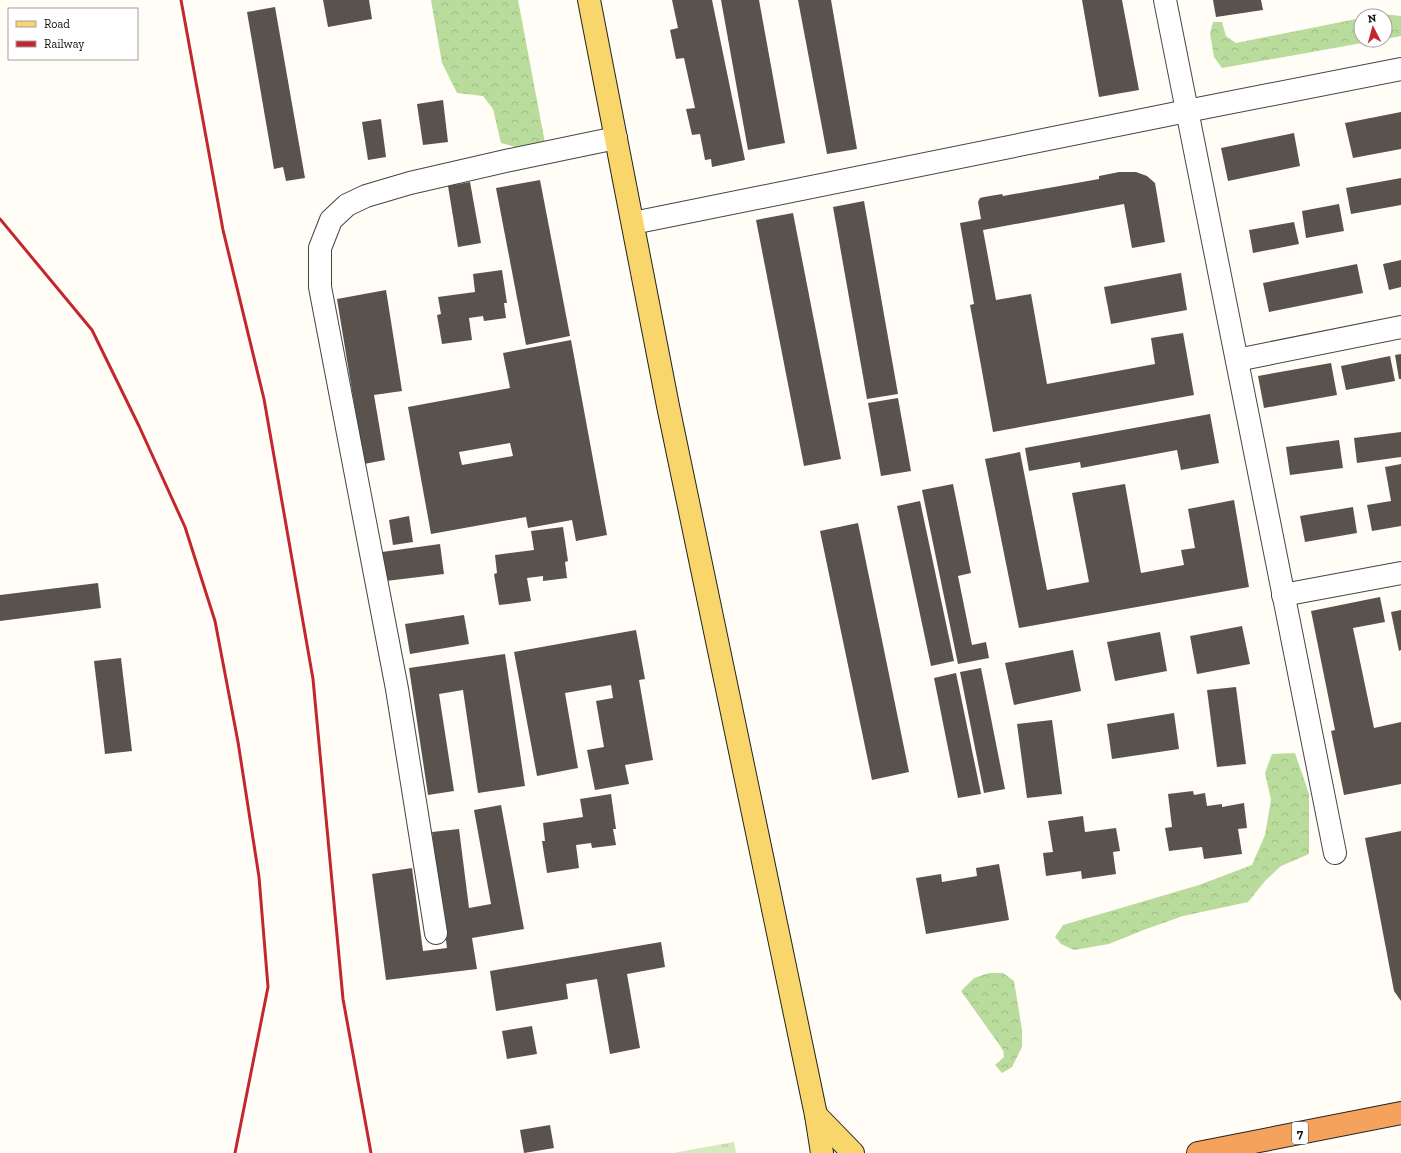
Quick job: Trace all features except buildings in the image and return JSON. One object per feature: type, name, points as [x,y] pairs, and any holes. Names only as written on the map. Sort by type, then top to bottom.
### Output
[{"type":"highway","name":"7","points":[[1198,1153],[1401,1113]]},
{"type":"main road","points":[[589,0],[670,414],[816,1115],[822,1153]]},
{"type":"main road","points":[[816,1115],[853,1153]]},
{"type":"street","points":[[1165,0],[1335,853]]},
{"type":"street","points":[[633,223],[1401,69]]},
{"type":"street","points":[[436,933],[397,689],[320,287],[320,248],[332,220],[347,205],[366,196],[410,183],[616,138]]},
{"type":"street","points":[[1237,360],[1401,327]]},
{"type":"street","points":[[1283,595],[1401,573]]},
{"type":"green space","points":[[431,0],[518,0],[545,143],[522,149],[501,143],[493,109],[483,96],[457,93],[442,63]]},
{"type":"green space","points":[[1393,15],[1401,16],[1401,36],[1393,38]]},
{"type":"green space","points":[[1353,20],[1353,45],[1222,68],[1214,57],[1210,33],[1213,22],[1222,22],[1226,36],[1236,43]]},
{"type":"green space","points":[[1295,753],[1309,794],[1309,854],[1281,866],[1265,881],[1248,902],[1183,916],[1109,944],[1074,950],[1061,944],[1055,937],[1063,925],[1199,885],[1252,865],[1265,835],[1271,800],[1265,773],[1272,754]]},
{"type":"green space","points":[[989,973],[1003,973],[1014,981],[1022,1030],[1022,1047],[1012,1067],[1002,1073],[995,1065],[1004,1057],[1003,1050],[961,991],[974,978]]},
{"type":"green space","points":[[734,1142],[736,1153],[673,1153]]},
{"type":"railway","points":[[181,0],[223,230],[264,399],[313,679],[343,999],[371,1153]]},
{"type":"railway","points":[[0,219],[92,330],[139,426],[185,527],[215,621],[238,742],[259,877],[268,987],[235,1153]]}]
